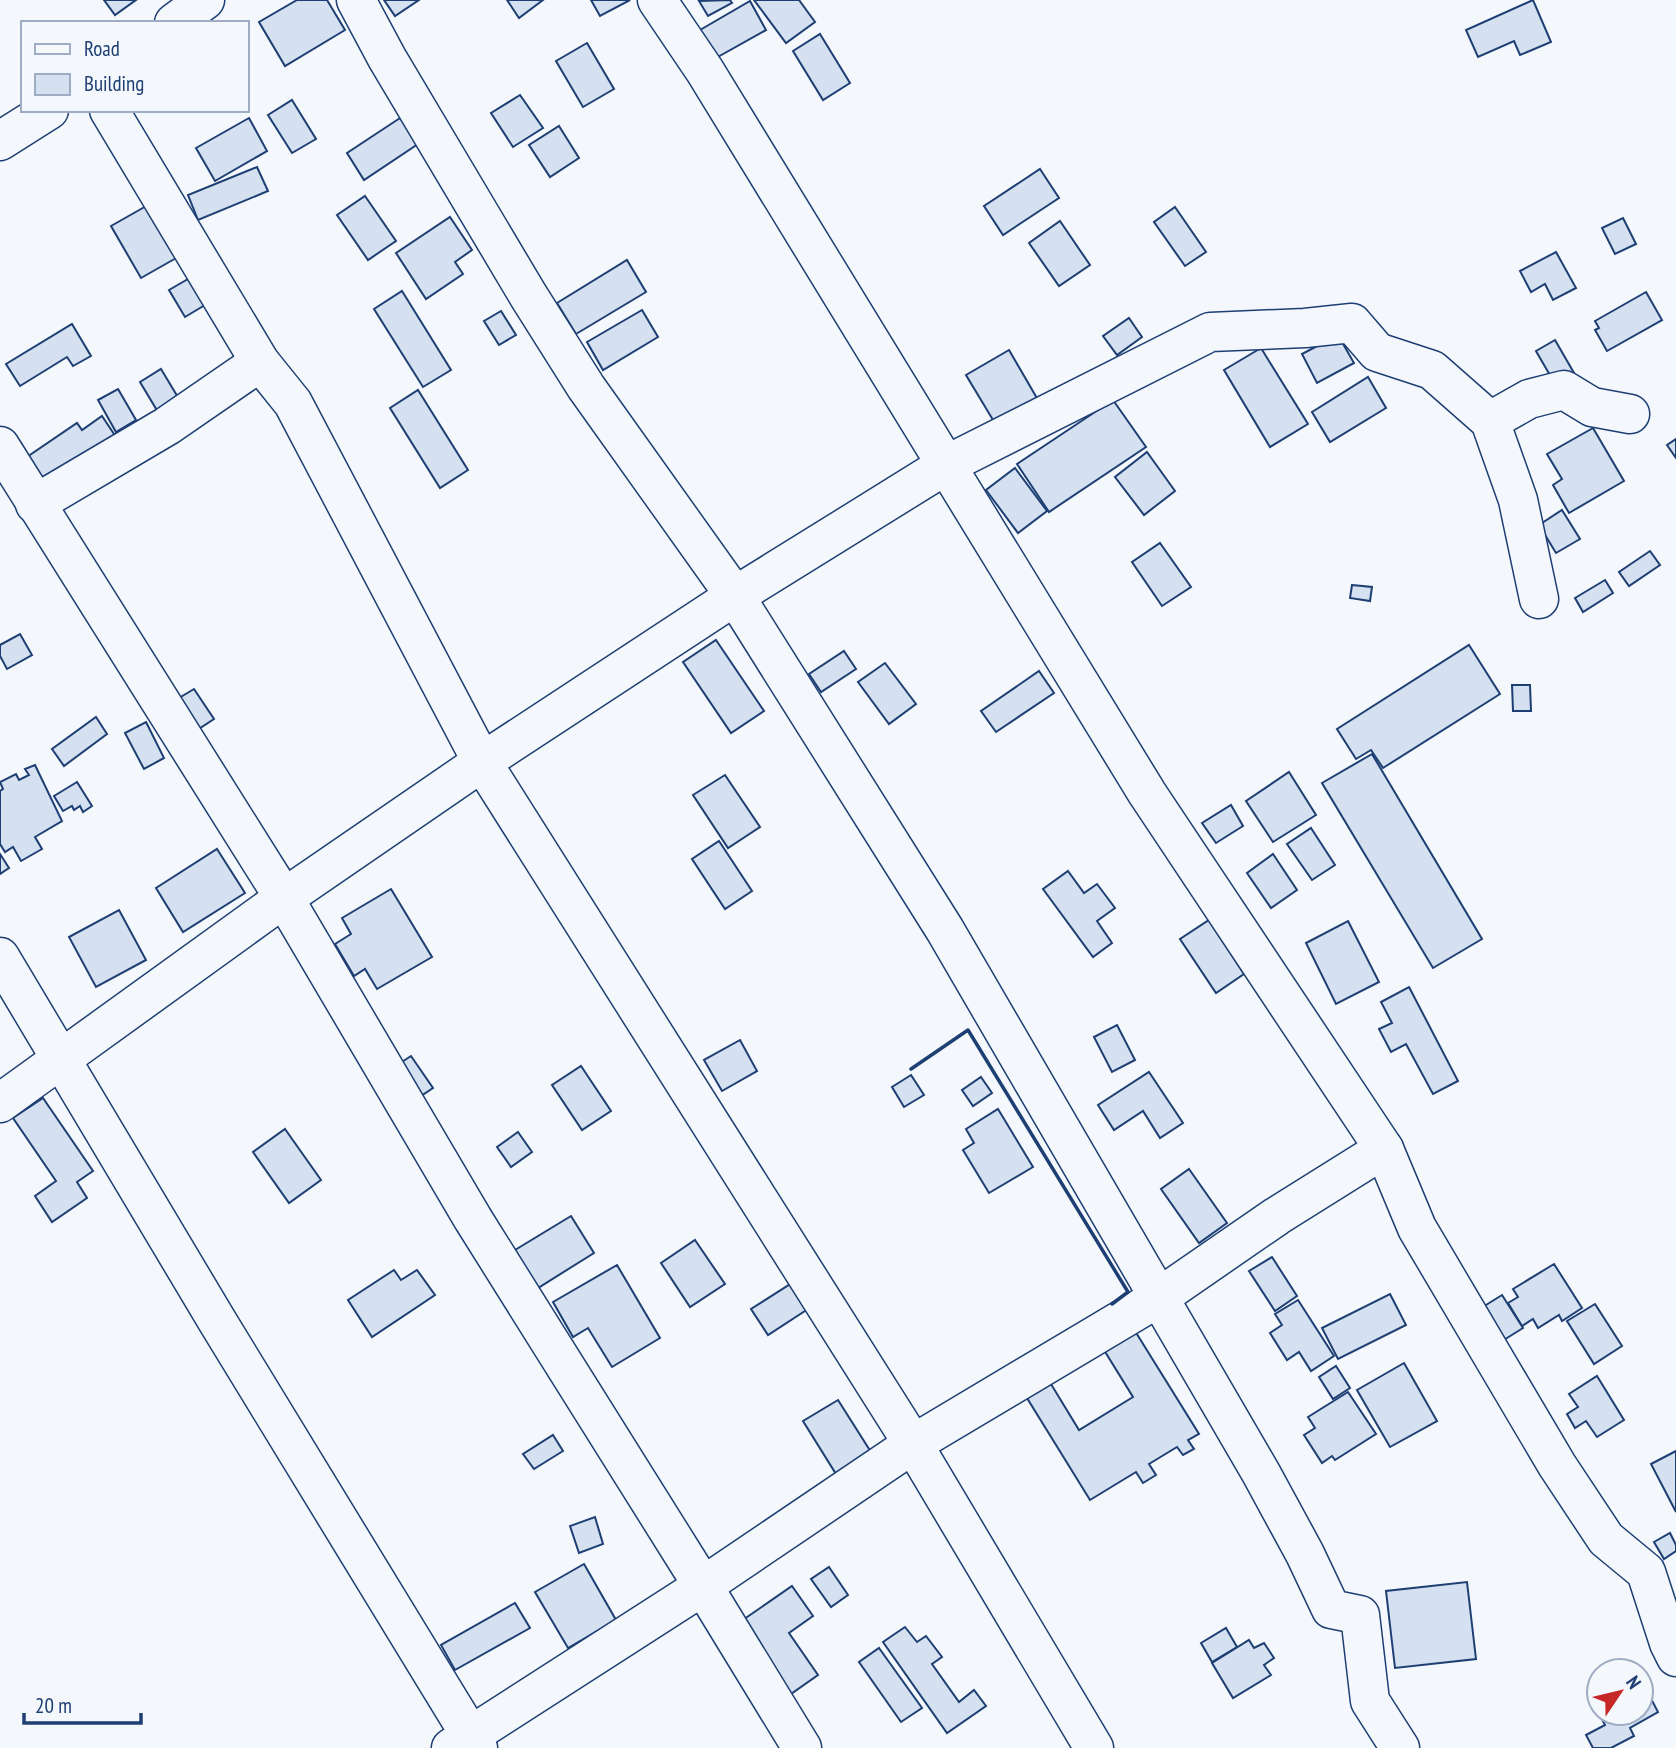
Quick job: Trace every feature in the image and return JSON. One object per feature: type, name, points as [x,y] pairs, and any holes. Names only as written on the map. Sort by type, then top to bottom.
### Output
[{"type":"street","points":[[177,21],[205,0]]},
{"type":"street","points":[[356,0],[387,58],[586,387],[735,596],[944,930],[1280,1508],[1331,1609],[1360,1615],[1370,1701],[1400,1748]]},
{"type":"street","points":[[657,0],[705,71],[1147,793],[1384,1149],[1418,1228],[1557,1465],[1606,1539],[1646,1572],[1676,1657]]},
{"type":"street","points":[[0,141],[46,112]]},
{"type":"street","points":[[110,112],[260,362],[293,403],[482,762],[913,1444],[1094,1748]]},
{"type":"street","points":[[0,1102],[284,898],[482,762],[735,596],[946,464],[1210,331],[1305,328],[1352,323],[1377,352],[1432,370],[1490,421],[1517,500],[1539,599]]},
{"type":"street","points":[[35,504],[167,426],[260,362]]},
{"type":"street","points":[[1490,421],[1529,399],[1564,390],[1591,407],[1630,414]]},
{"type":"street","points":[[0,446],[284,898],[473,1219],[802,1748]]},
{"type":"street","points":[[0,957],[467,1744],[913,1444],[1158,1298],[1277,1216],[1384,1149]]},
{"type":"building","points":[[104,0],[136,0],[115,15]]},
{"type":"building","points":[[297,0],[327,0],[345,30],[285,66],[259,22]]},
{"type":"building","points":[[384,0],[419,0],[395,16]]},
{"type":"building","points":[[507,0],[543,0],[519,18]]},
{"type":"building","points":[[591,0],[630,0],[600,16]]},
{"type":"building","points":[[730,0],[732,3],[708,16],[699,1]]},
{"type":"building","points":[[754,0],[799,0],[815,22],[786,43]]},
{"type":"building","points":[[1533,0],[1551,42],[1520,55],[1514,41],[1478,57],[1466,30]]},
{"type":"building","points":[[750,1],[766,30],[716,58],[700,30]]},
{"type":"building","points":[[820,34],[850,83],[823,100],[793,51]]},
{"type":"building","points":[[587,43],[614,89],[583,107],[556,61]]},
{"type":"building","points":[[520,95],[543,128],[513,147],[491,113]]},
{"type":"building","points":[[292,100],[316,139],[292,153],[268,115]]},
{"type":"building","points":[[249,118],[267,151],[215,181],[196,148]]},
{"type":"building","points":[[400,118],[418,144],[364,180],[347,153]]},
{"type":"building","points":[[559,126],[579,158],[550,177],[529,145]]},
{"type":"building","points":[[257,167],[268,191],[198,220],[188,195]]},
{"type":"building","points":[[1040,169],[1059,198],[1003,235],[984,206]]},
{"type":"building","points":[[365,196],[396,241],[368,260],[337,215]]},
{"type":"building","points":[[148,205],[178,257],[141,278],[111,226]]},
{"type":"building","points":[[1175,207],[1206,252],[1185,266],[1154,222]]},
{"type":"building","points":[[450,217],[472,250],[455,262],[463,274],[426,299],[396,253]]},
{"type":"building","points":[[1623,218],[1636,244],[1615,254],[1602,228]]},
{"type":"building","points":[[1060,221],[1090,265],[1059,286],[1029,243]]},
{"type":"building","points":[[1556,252],[1576,288],[1553,300],[1545,284],[1531,292],[1520,271]]},
{"type":"building","points":[[627,260],[646,292],[576,334],[557,303]]},
{"type":"building","points":[[188,279],[205,305],[185,317],[169,290]]},
{"type":"building","points":[[402,291],[451,370],[423,387],[374,309]]},
{"type":"building","points":[[1646,292],[1662,320],[1607,351],[1595,330],[1599,328],[1595,321]]},
{"type":"building","points":[[642,310],[658,337],[603,370],[587,342]]},
{"type":"building","points":[[501,311],[516,335],[499,345],[484,321]]},
{"type":"building","points":[[1129,318],[1142,337],[1117,355],[1103,336]]},
{"type":"building","points":[[72,324],[91,356],[73,366],[67,357],[20,386],[6,364]]},
{"type":"building","points":[[1338,335],[1354,363],[1317,383],[1302,354]]},
{"type":"building","points":[[1555,340],[1574,373],[1555,384],[1536,351]]},
{"type":"building","points":[[1261,348],[1308,424],[1270,447],[1224,370]]},
{"type":"building","points":[[1009,350],[1038,400],[996,425],[966,375]]},
{"type":"building","points":[[161,369],[179,399],[158,412],[140,382]]},
{"type":"building","points":[[1368,377],[1386,408],[1330,442],[1312,412]]},
{"type":"building","points":[[118,389],[136,420],[116,432],[98,400]]},
{"type":"building","points":[[418,390],[468,470],[440,488],[390,408]]},
{"type":"building","points":[[1113,400],[1146,447],[1049,512],[1017,464]]},
{"type":"building","points":[[102,416],[116,437],[42,486],[24,459],[77,423],[82,430]]},
{"type":"building","points":[[1593,428],[1624,481],[1569,513],[1553,485],[1562,479],[1547,454]]},
{"type":"building","points":[[1676,439],[1676,458],[1667,445]]},
{"type":"building","points":[[1147,452],[1175,491],[1144,515],[1115,477]]},
{"type":"building","points":[[1015,468],[1047,511],[1018,533],[986,490]]},
{"type":"building","points":[[1562,510],[1580,539],[1556,553],[1539,525]]},
{"type":"building","points":[[1160,543],[1191,587],[1162,606],[1132,562]]},
{"type":"building","points":[[1650,551],[1660,565],[1629,586],[1619,572]]},
{"type":"building","points":[[1605,580],[1613,593],[1583,612],[1575,598]]},
{"type":"building","points":[[1352,585],[1372,587],[1370,601],[1350,598]]},
{"type":"building","points":[[20,634],[32,655],[7,669],[0,656],[0,645]]},
{"type":"building","points":[[716,640],[764,711],[731,733],[683,662]]},
{"type":"building","points":[[1469,645],[1500,694],[1383,768],[1371,750],[1356,759],[1337,729]]},
{"type":"building","points":[[844,651],[856,669],[821,692],[809,674]]},
{"type":"building","points":[[885,663],[916,704],[889,724],[858,682]]},
{"type":"building","points":[[1039,671],[1054,693],[996,732],[981,711]]},
{"type":"building","points":[[1512,685],[1530,685],[1531,711],[1513,711]]},
{"type":"building","points":[[194,689],[214,719],[194,732],[174,701]]},
{"type":"building","points":[[96,717],[107,734],[64,766],[52,749]]},
{"type":"building","points":[[146,722],[164,758],[144,769],[125,733]]},
{"type":"building","points":[[1372,754],[1482,939],[1433,968],[1322,783]]},
{"type":"building","points":[[35,765],[62,821],[35,837],[42,849],[21,861],[13,847],[5,852],[0,844],[0,791],[3,789],[0,782],[16,774],[19,780],[29,775],[25,769]]},
{"type":"building","points":[[1289,772],[1316,815],[1273,842],[1246,801]]},
{"type":"building","points":[[725,775],[760,827],[728,848],[693,795]]},
{"type":"building","points":[[77,782],[92,806],[83,812],[80,806],[74,810],[72,806],[63,811],[54,796]]},
{"type":"building","points":[[1231,805],[1243,826],[1216,843],[1202,823]]},
{"type":"building","points":[[1311,828],[1335,865],[1312,880],[1287,844]]},
{"type":"building","points":[[719,841],[752,891],[725,909],[692,859]]},
{"type":"building","points":[[217,849],[245,893],[183,932],[156,888]]},
{"type":"building","points":[[0,854],[9,868],[0,874]]},
{"type":"building","points":[[1273,854],[1297,890],[1271,908],[1247,873]]},
{"type":"building","points":[[1068,871],[1084,893],[1097,884],[1115,908],[1097,921],[1112,943],[1093,957],[1043,889]]},
{"type":"building","points":[[391,889],[432,957],[377,989],[365,969],[354,976],[335,944],[351,934],[342,918]]},
{"type":"building","points":[[119,910],[146,960],[96,987],[69,937]]},
{"type":"building","points":[[1209,920],[1244,974],[1216,993],[1180,939]]},
{"type":"building","points":[[1348,921],[1379,982],[1336,1004],[1306,943]]},
{"type":"building","points":[[1409,987],[1458,1081],[1433,1094],[1406,1044],[1391,1052],[1379,1029],[1392,1023],[1381,1002]]},
{"type":"building","points":[[1117,1025],[1135,1060],[1112,1072],[1094,1037]]},
{"type":"building","points":[[740,1040],[757,1071],[722,1091],[704,1060]]},
{"type":"building","points":[[411,1056],[433,1088],[412,1102],[391,1069]]},
{"type":"building","points":[[581,1066],[611,1111],[582,1130],[552,1085]]},
{"type":"building","points":[[1149,1072],[1183,1123],[1160,1138],[1143,1111],[1114,1130],[1098,1105]]},
{"type":"building","points":[[911,1075],[924,1095],[904,1107],[892,1087]]},
{"type":"building","points":[[981,1077],[992,1093],[973,1106],[962,1090]]},
{"type":"building","points":[[43,1098],[93,1171],[77,1182],[87,1198],[52,1222],[35,1196],[56,1181],[13,1118]]},
{"type":"building","points":[[998,1109],[1033,1167],[989,1193],[963,1150],[974,1143],[966,1129]]},
{"type":"building","points":[[285,1129],[321,1180],[289,1203],[253,1152]]},
{"type":"building","points":[[518,1132],[532,1152],[511,1167],[497,1147]]},
{"type":"building","points":[[1189,1169],[1227,1223],[1199,1243],[1161,1189]]},
{"type":"building","points":[[571,1216],[594,1253],[538,1288],[515,1250]]},
{"type":"building","points":[[695,1240],[725,1284],[690,1307],[661,1263]]},
{"type":"building","points":[[1272,1257],[1297,1296],[1275,1311],[1249,1271]]},
{"type":"building","points":[[1554,1264],[1582,1308],[1562,1321],[1559,1315],[1538,1328],[1533,1319],[1522,1326],[1508,1303],[1518,1297],[1513,1289]]},
{"type":"building","points":[[617,1265],[660,1338],[612,1367],[588,1328],[573,1337],[553,1302]]},
{"type":"building","points":[[394,1270],[401,1280],[417,1270],[435,1295],[372,1337],[348,1300]]},
{"type":"building","points":[[792,1283],[808,1309],[768,1335],[751,1309]]},
{"type":"building","points":[[1390,1294],[1406,1325],[1338,1359],[1322,1328]]},
{"type":"building","points":[[1502,1295],[1523,1328],[1499,1343],[1478,1310]]},
{"type":"building","points":[[1298,1300],[1334,1356],[1311,1371],[1299,1352],[1287,1360],[1270,1333],[1282,1325],[1275,1314]]},
{"type":"building","points":[[1595,1304],[1622,1346],[1594,1364],[1567,1321]]},
{"type":"building","points":[[1135,1331],[1199,1434],[1188,1440],[1194,1449],[1183,1455],[1177,1447],[1149,1464],[1156,1475],[1143,1483],[1136,1472],[1090,1500],[1027,1398],[1051,1384],[1079,1430],[1133,1397],[1104,1350]]},
{"type":"building","points":[[1404,1363],[1437,1421],[1390,1447],[1357,1390]]},
{"type":"building","points":[[1336,1366],[1350,1388],[1333,1399],[1319,1377]]},
{"type":"building","points":[[1597,1376],[1624,1420],[1597,1437],[1586,1421],[1575,1428],[1567,1414],[1578,1407],[1569,1394]]},
{"type":"building","points":[[1348,1392],[1376,1434],[1335,1460],[1332,1456],[1322,1463],[1304,1435],[1315,1428],[1308,1417]]},
{"type":"building","points":[[838,1400],[876,1460],[841,1482],[803,1421]]},
{"type":"building","points":[[553,1435],[563,1451],[534,1469],[523,1454]]},
{"type":"building","points":[[1676,1451],[1676,1512],[1651,1464]]},
{"type":"building","points":[[595,1517],[603,1544],[579,1553],[570,1526]]},
{"type":"building","points":[[1670,1533],[1676,1551],[1664,1559],[1654,1542]]},
{"type":"building","points":[[584,1564],[616,1620],[568,1648],[535,1592]]},
{"type":"building","points":[[829,1567],[848,1595],[831,1607],[811,1579]]},
{"type":"building","points":[[1467,1582],[1476,1659],[1395,1668],[1386,1591]]},
{"type":"building","points":[[792,1586],[813,1616],[789,1633],[818,1675],[788,1696],[737,1624]]},
{"type":"building","points":[[515,1603],[530,1628],[455,1670],[441,1645]]},
{"type":"building","points":[[905,1627],[917,1642],[926,1636],[942,1657],[932,1664],[959,1702],[974,1690],[986,1706],[947,1733],[883,1642]]},
{"type":"building","points":[[1226,1628],[1237,1647],[1212,1662],[1201,1643]]},
{"type":"building","points":[[1249,1640],[1254,1648],[1264,1643],[1274,1658],[1264,1665],[1271,1675],[1233,1698],[1212,1663]]},
{"type":"building","points":[[879,1648],[922,1708],[901,1722],[859,1662]]},
{"type":"building","points":[[1601,1727],[1632,1727],[1634,1736],[1611,1748],[1593,1748],[1586,1735]]},
{"type":"wall","points":[[911,1069],[968,1030],[1128,1292],[1112,1304]]}]
